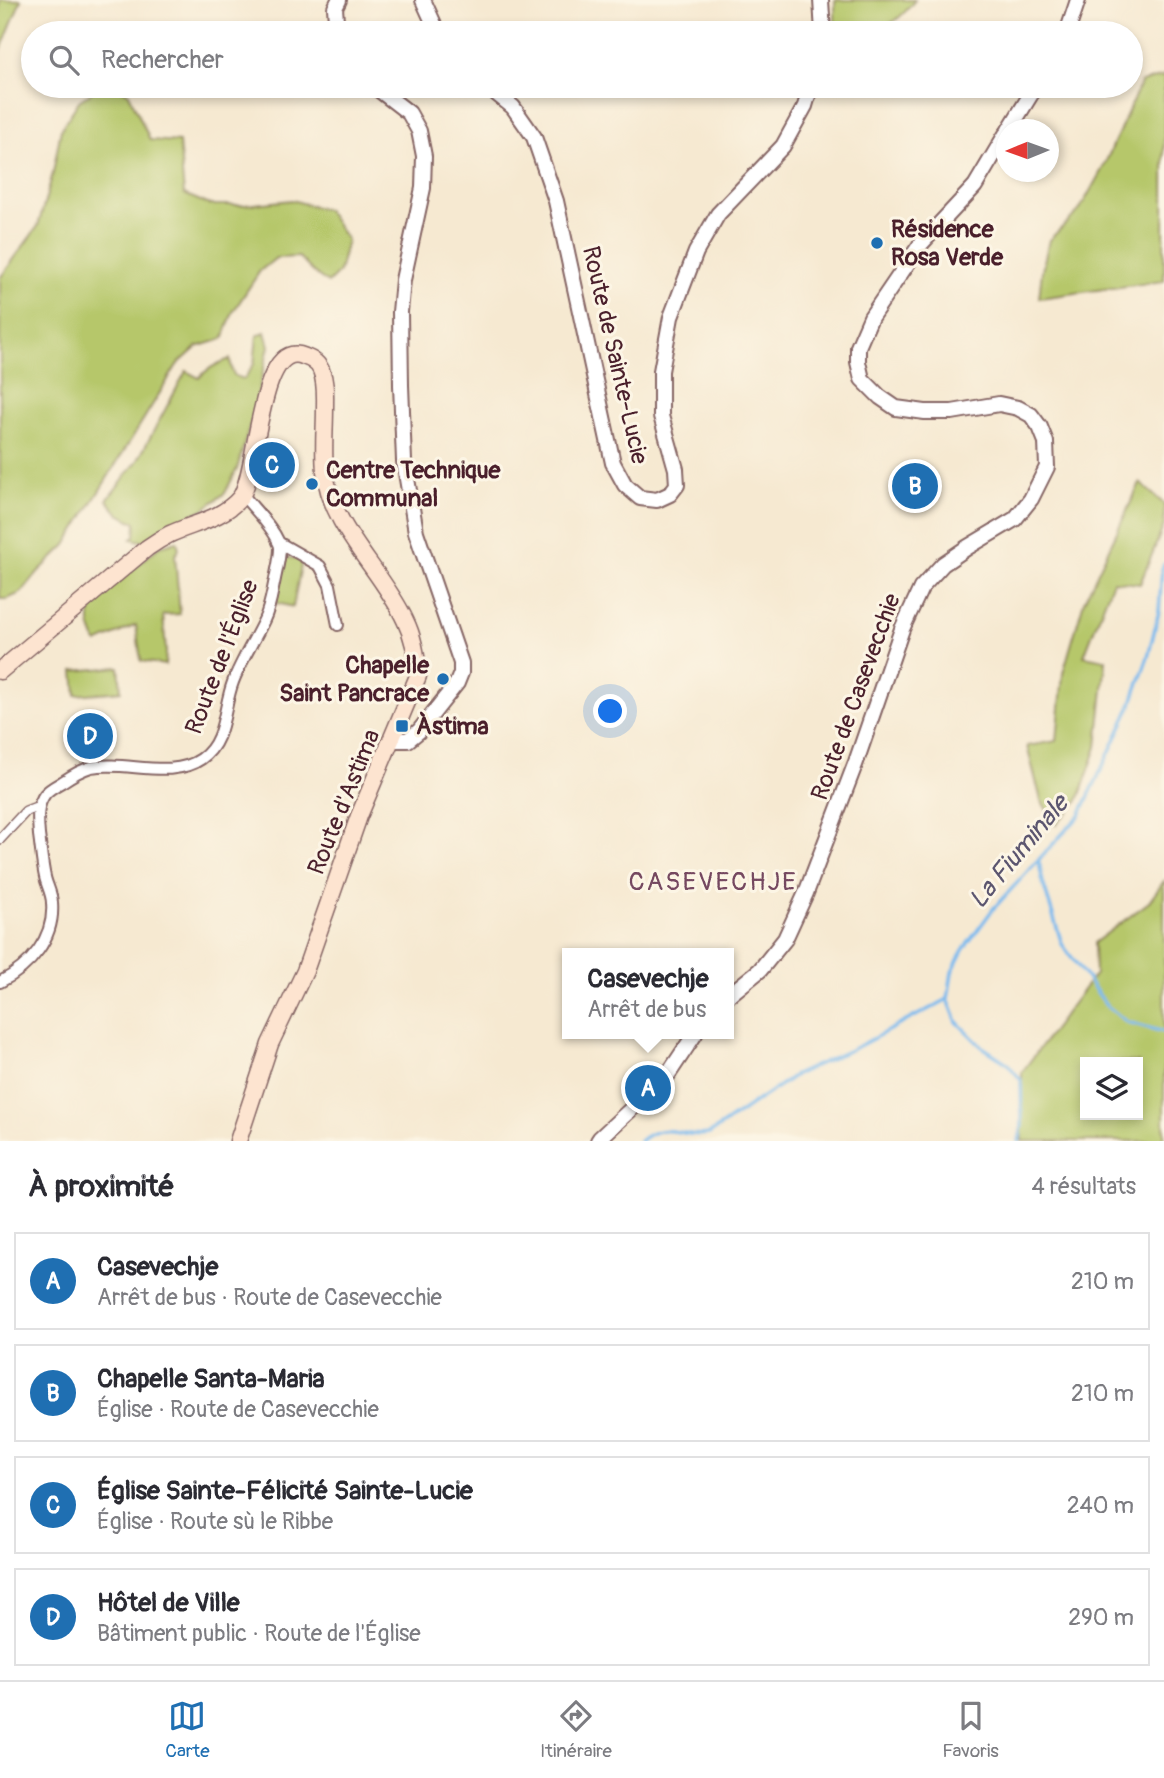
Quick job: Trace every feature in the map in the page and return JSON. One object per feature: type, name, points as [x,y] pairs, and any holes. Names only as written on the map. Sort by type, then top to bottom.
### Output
[{"type":"main road","name":"Route d'Astima","points":[[238,1141],[270,1044],[305,971],[359,816],[418,676],[417,654],[404,617],[333,505],[326,483],[324,464],[325,383],[321,369],[311,359],[296,354],[288,356],[274,372],[262,410],[242,496]]},
{"type":"main road","points":[[0,671],[147,548],[168,534],[211,519],[242,496]]},
{"type":"street","points":[[335,21],[335,8],[339,0]]},
{"type":"street","points":[[423,0],[433,21]]},
{"type":"street","points":[[821,0],[822,21]]},
{"type":"street","points":[[1071,21],[1078,0]]},
{"type":"street","points":[[390,98],[409,113],[419,131],[424,156],[423,188],[403,280],[400,312],[404,461],[416,532],[461,663],[457,683],[419,731],[408,740],[392,740]]},
{"type":"street","name":"Route de Sainte-Lucie","points":[[502,98],[513,107],[534,137],[556,201],[613,463],[625,485],[640,498],[657,500],[670,494],[677,485],[676,469],[661,416],[661,371],[671,317],[696,252],[719,214],[783,146],[807,98]]},
{"type":"street","points":[[1016,119],[1029,98]]},
{"type":"street","name":"Route de Casevecchie","points":[[734,992],[760,970],[785,939],[806,893],[856,762],[902,629],[921,588],[943,564],[1015,519],[1031,499],[1047,467],[1046,442],[1031,415],[1018,408],[999,404],[952,412],[896,408],[862,379],[858,362],[858,347],[871,317],[920,245],[975,186],[996,151]]},
{"type":"street","points":[[242,496],[276,536],[278,542],[320,566],[330,585],[338,625]]},
{"type":"street","name":"Route de l'Église","points":[[39,806],[47,792],[78,772],[92,767],[165,768],[186,766],[202,759],[221,733],[225,707],[233,683],[265,619],[278,564],[278,542]]},
{"type":"street","points":[[0,839],[26,811],[39,806],[38,822],[45,876],[52,901],[51,920],[41,948],[31,960],[0,982]]},
{"type":"street","points":[[598,1141],[667,1076],[692,1039]]},
{"type":"green space","points":[[0,0],[21,0],[0,52]]},
{"type":"green space","points":[[835,0],[915,0],[894,21],[835,21]]},
{"type":"green space","points":[[1164,76],[1164,281],[1039,298],[1049,240],[1079,211],[1104,166],[1134,98],[1143,98],[1143,81]]},
{"type":"green space","points":[[83,98],[131,98],[150,140],[179,142],[184,194],[210,205],[292,200],[327,210],[347,240],[339,272],[328,283],[299,257],[276,258],[260,271],[233,312],[223,339],[197,347],[177,365],[66,545],[21,593],[0,599],[0,278],[38,226],[53,173],[61,129]]},
{"type":"green space","points":[[265,332],[269,346],[254,411],[237,469],[225,493],[204,509],[159,530],[145,542],[132,539],[135,536],[136,523],[119,514],[107,500],[138,460],[186,371],[199,378],[213,366],[230,359],[235,376],[244,379],[254,364],[257,336]]},
{"type":"green space","points":[[1140,483],[1164,504],[1164,525],[1140,584],[1113,581],[1084,656],[1106,660],[1097,747],[1078,801],[1056,825],[1041,800],[1027,746],[1057,741],[1063,673],[1084,601]]},
{"type":"green space","points":[[177,541],[179,549],[175,555],[180,614],[163,615],[165,665],[141,661],[136,625],[97,643],[90,624],[93,604],[160,546]]},
{"type":"green space","points":[[282,556],[302,560],[293,607],[273,602]]},
{"type":"green space","points":[[119,667],[121,691],[76,695],[74,671]]},
{"type":"green space","points":[[1164,881],[1164,1141],[1022,1141],[1022,1072],[1095,974],[1094,943],[1149,902]]},
{"type":"waterway","name":"La Fiuminale","points":[[1019,1141],[1022,1126],[1021,1080],[1007,1063],[981,1046],[957,1022],[948,999],[952,972],[963,950],[993,909],[1080,815],[1130,708],[1148,657],[1159,611],[1164,564]]},
{"type":"waterway","points":[[1039,862],[1062,944],[1107,1006],[1127,1022],[1164,1032]]},
{"type":"waterway","points":[[640,1141],[658,1131],[666,1130],[709,1134],[795,1075],[859,1046],[948,999]]},
{"type":"place","name":"Résidence Rosa Verde","points":[[877,243]]},
{"type":"place","name":"Église Sainte-Félicité Sainte-Lucie","points":[[272,465]]},
{"type":"place","name":"Centre Technique Communal","points":[[312,484]]},
{"type":"place","name":"Chapelle Santa-Maria","points":[[915,486]]},
{"type":"place","name":"Chapelle Saint Pancrace","points":[[443,679]]},
{"type":"place","name":"Àstima","points":[[402,726]]},
{"type":"place","name":"Hôtel de Ville","points":[[90,736]]},
{"type":"place","name":"Casevechje","points":[[648,1088]]},
{"type":"district","name":"CASEVECHJE","points":[[713,882]]}]
